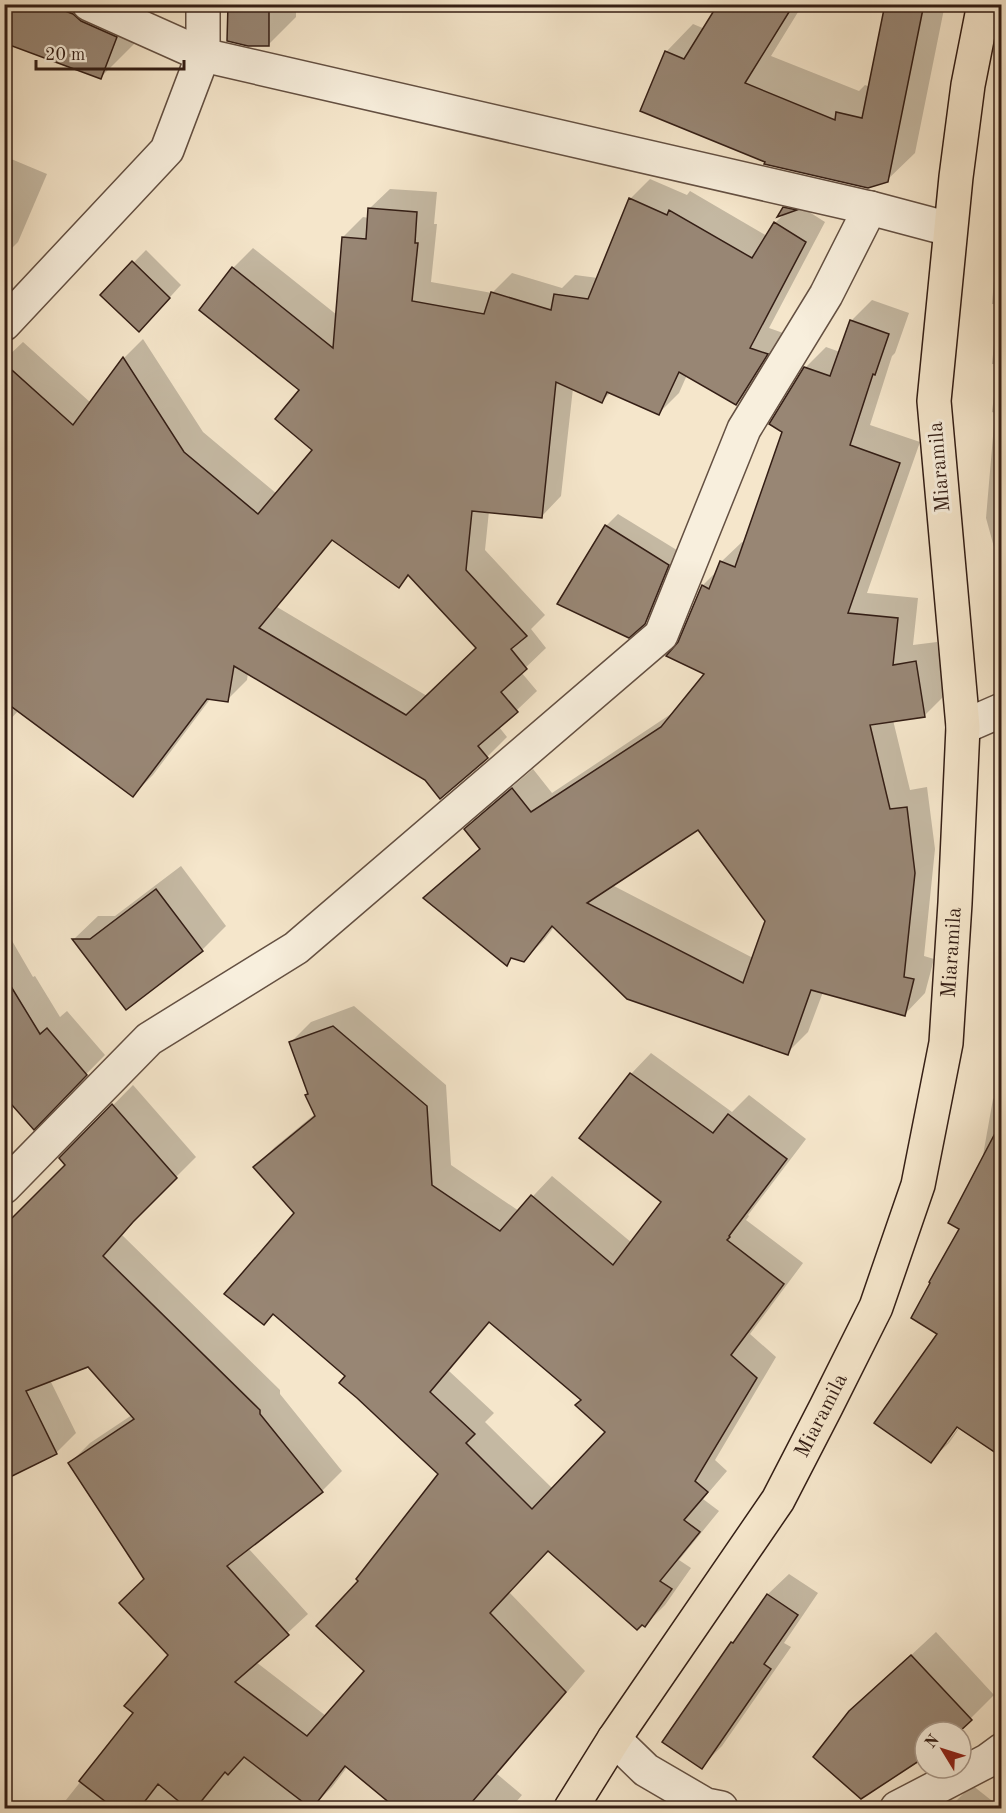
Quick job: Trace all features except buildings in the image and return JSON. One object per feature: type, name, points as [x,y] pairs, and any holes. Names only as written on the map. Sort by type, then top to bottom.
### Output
[{"type":"main road","name":"Miaramila","points":[[571,1809],[614,1739],[778,1500],[876,1307],[918,1185],[946,1043],[963,727],[934,401],[949,229],[968,85],[984,4]]},
{"type":"street","points":[[89,4],[203,55],[870,208],[949,229]]},
{"type":"street","points":[[4,324],[167,150],[203,55],[203,4]]},
{"type":"street","points":[[4,1187],[149,1039],[296,948],[661,635],[744,429],[826,296],[870,208]]},
{"type":"street","points":[[963,727],[1002,711]]},
{"type":"street","points":[[614,1739],[646,1770],[706,1805],[721,1809]]},
{"type":"street","points":[[897,1809],[987,1761],[1002,1750]]}]
